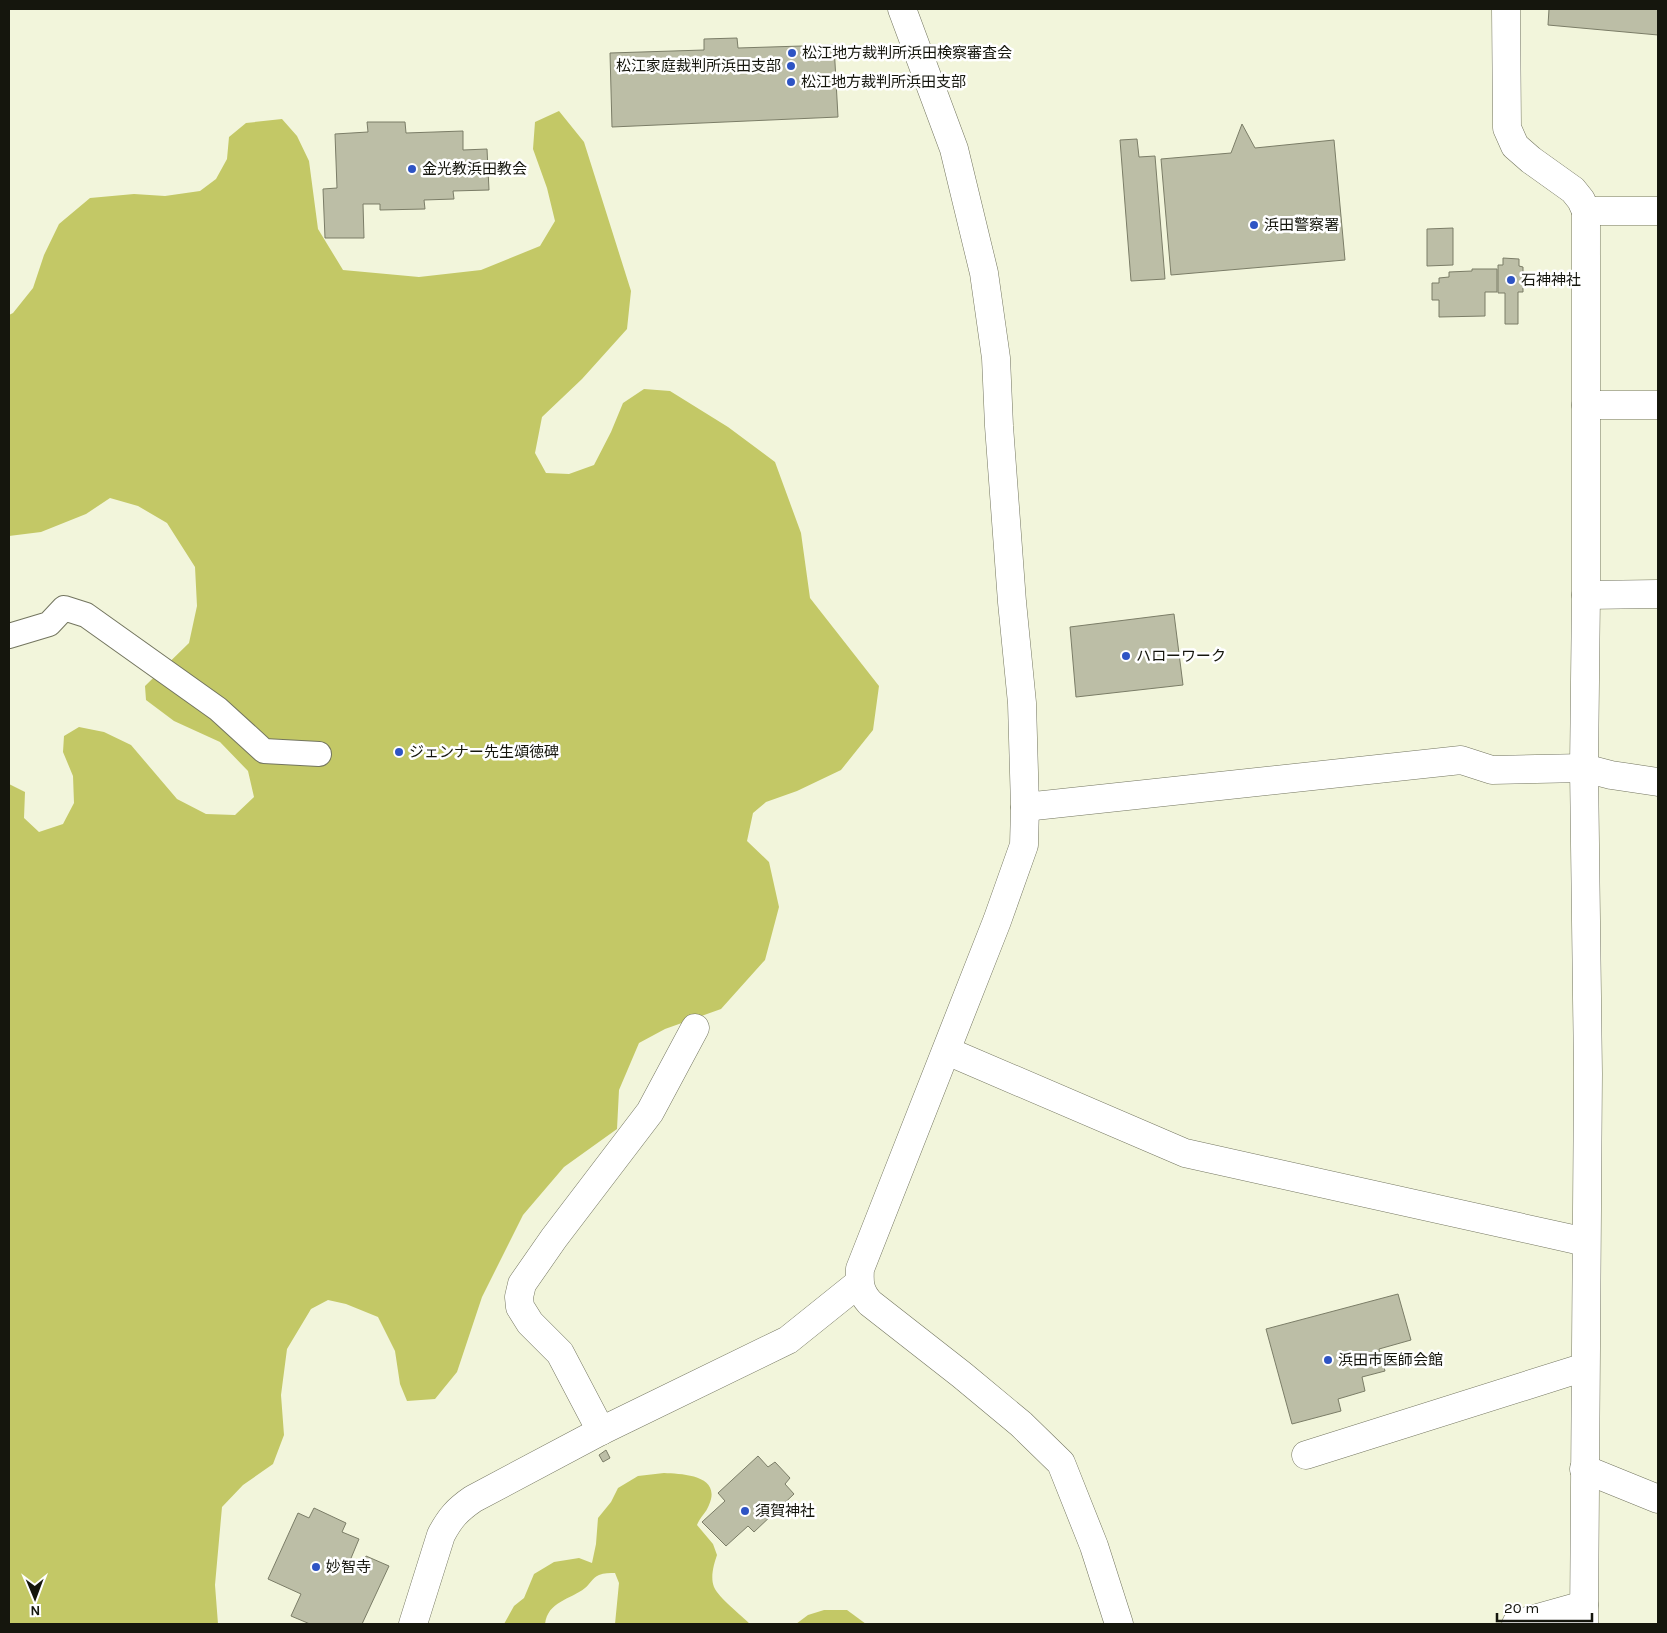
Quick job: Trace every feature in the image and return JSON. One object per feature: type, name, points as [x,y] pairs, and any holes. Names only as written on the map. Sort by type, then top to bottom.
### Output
[{"type":"street","points":[[902,9],[954,149],[984,273],[996,358],[999,426],[1022,703],[1025,807],[1024,845],[997,922],[860,1269],[859,1283],[863,1294],[870,1303],[1014,1418],[1061,1462],[1094,1546],[1119,1624]]},
{"type":"street","points":[[1506,9],[1507,128],[1515,146],[1572,190],[1581,200],[1586,211],[1584,768],[1588,1073],[1584,1614],[1516,1624]]},
{"type":"street","points":[[1586,211],[1658,211]]},
{"type":"street","points":[[1586,405],[1658,405]]},
{"type":"street","points":[[1586,595],[1658,594]]},
{"type":"street","points":[[9,636],[49,624],[64,608],[86,615],[218,709],[264,751],[319,754]]},
{"type":"street","points":[[1025,807],[1461,760],[1492,770],[1584,768],[1612,775],[1658,782]]},
{"type":"street","points":[[601,1431],[560,1353],[530,1323],[520,1307],[519,1296],[522,1284],[554,1238],[650,1112],[695,1028]]},
{"type":"street","points":[[947,1051],[1185,1153],[1586,1242]]},
{"type":"street","points":[[413,1624],[441,1535],[448,1521],[457,1511],[473,1499],[601,1431],[788,1340],[859,1283]]},
{"type":"street","points":[[1306,1454],[1585,1367]]},
{"type":"street","points":[[1584,1469],[1658,1499]]},
{"type":"green space","points":[[559,111],[584,142],[631,291],[627,329],[582,379],[542,417],[535,453],[546,473],[569,474],[594,465],[623,403],[644,389],[670,391],[728,427],[775,462],[801,533],[810,598],[879,686],[873,730],[841,770],[797,791],[766,802],[753,813],[747,841],[769,862],[779,907],[765,960],[721,1009],[665,1029],[639,1043],[619,1090],[617,1129],[564,1167],[523,1215],[482,1297],[457,1372],[435,1399],[407,1401],[400,1384],[395,1351],[378,1317],[346,1304],[328,1300],[311,1309],[287,1349],[281,1395],[284,1435],[273,1464],[243,1485],[222,1507],[215,1585],[218,1624],[9,1624],[9,784],[25,792],[24,818],[39,832],[63,824],[74,803],[73,776],[63,752],[64,736],[79,727],[104,732],[131,745],[177,799],[206,814],[235,815],[254,797],[248,771],[220,742],[174,721],[146,700],[145,686],[189,643],[197,606],[195,567],[167,523],[138,506],[110,498],[86,514],[41,532],[9,536],[9,315],[13,313],[33,288],[44,255],[59,224],[90,198],[134,194],[165,196],[200,191],[216,179],[227,159],[229,137],[246,123],[282,119],[297,136],[309,161],[318,229],[343,270],[419,277],[481,270],[540,246],[555,221],[547,188],[533,149],[535,122]]},
{"type":"green space","points":[[664,1473],[698,1478],[710,1487],[712,1495],[709,1505],[697,1525],[713,1544],[717,1555],[712,1579],[714,1587],[720,1596],[750,1624],[615,1624],[619,1583],[615,1573],[597,1576],[585,1588],[560,1602],[550,1610],[545,1624],[504,1624],[514,1606],[524,1598],[534,1574],[554,1562],[579,1558],[592,1563],[598,1518],[611,1502],[618,1488],[638,1476]]},
{"type":"green space","points":[[824,1610],[847,1610],[866,1624],[796,1624],[808,1615]]},
{"type":"building","points":[[1549,9],[1658,9],[1658,35],[1548,25]]},
{"type":"building","points":[[737,38],[738,48],[834,45],[838,117],[612,127],[610,53],[704,50],[704,39]]},
{"type":"building","name":"金光教浜田教会","points":[[367,122],[405,122],[406,133],[463,131],[463,150],[487,149],[489,190],[453,191],[454,199],[424,200],[425,209],[380,210],[380,204],[363,204],[364,238],[325,238],[323,189],[337,188],[335,134],[368,132]]},
{"type":"building","name":"浜田警察署","points":[[1242,124],[1255,148],[1334,140],[1345,260],[1171,275],[1161,159],[1231,153]]},
{"type":"building","points":[[1137,139],[1139,157],[1155,156],[1165,279],[1131,281],[1120,140]]},
{"type":"building","points":[[1453,228],[1453,265],[1427,266],[1427,229]]},
{"type":"building","name":"石神神社","points":[[1503,258],[1519,259],[1519,266],[1523,267],[1523,292],[1518,292],[1518,324],[1505,324],[1505,293],[1498,293],[1498,265],[1503,265]]},
{"type":"building","points":[[1472,269],[1497,269],[1497,292],[1485,292],[1485,316],[1439,317],[1439,300],[1432,300],[1432,283],[1439,283],[1439,278],[1449,277],[1449,272],[1472,271]]},
{"type":"building","name":"ハローワーク","points":[[1174,614],[1183,685],[1076,697],[1070,627]]},
{"type":"building","name":"浜田市医師会館","points":[[1398,1294],[1411,1340],[1379,1349],[1385,1371],[1362,1377],[1365,1391],[1338,1399],[1341,1411],[1292,1424],[1266,1329]]},
{"type":"building","points":[[606,1450],[610,1458],[603,1462],[599,1455]]},
{"type":"building","name":"須賀神社","points":[[758,1456],[768,1467],[775,1462],[790,1478],[785,1484],[794,1494],[754,1532],[748,1526],[726,1546],[702,1522],[725,1501],[718,1493]]},
{"type":"building","name":"妙智寺","points":[[314,1508],[346,1523],[342,1532],[359,1539],[349,1563],[361,1568],[366,1556],[389,1566],[362,1624],[310,1624],[291,1616],[301,1594],[268,1579],[298,1513],[309,1518]]},
{"type":"place","name":"松江地方裁判所浜田検察審査会","points":[[792,53]]},
{"type":"place","name":"松江家庭裁判所浜田支部","points":[[791,66]]},
{"type":"place","name":"松江地方裁判所浜田支部","points":[[791,82]]},
{"type":"place","name":"金光教浜田教会","points":[[412,169]]},
{"type":"place","name":"浜田警察署","points":[[1254,225]]},
{"type":"place","name":"石神神社","points":[[1511,280]]},
{"type":"place","name":"ハローワーク","points":[[1126,656]]},
{"type":"place","name":"ジェンナー先生頌徳碑","points":[[399,752]]},
{"type":"place","name":"浜田市医師会館","points":[[1328,1360]]},
{"type":"place","name":"須賀神社","points":[[745,1511]]},
{"type":"place","name":"妙智寺","points":[[316,1567]]}]
